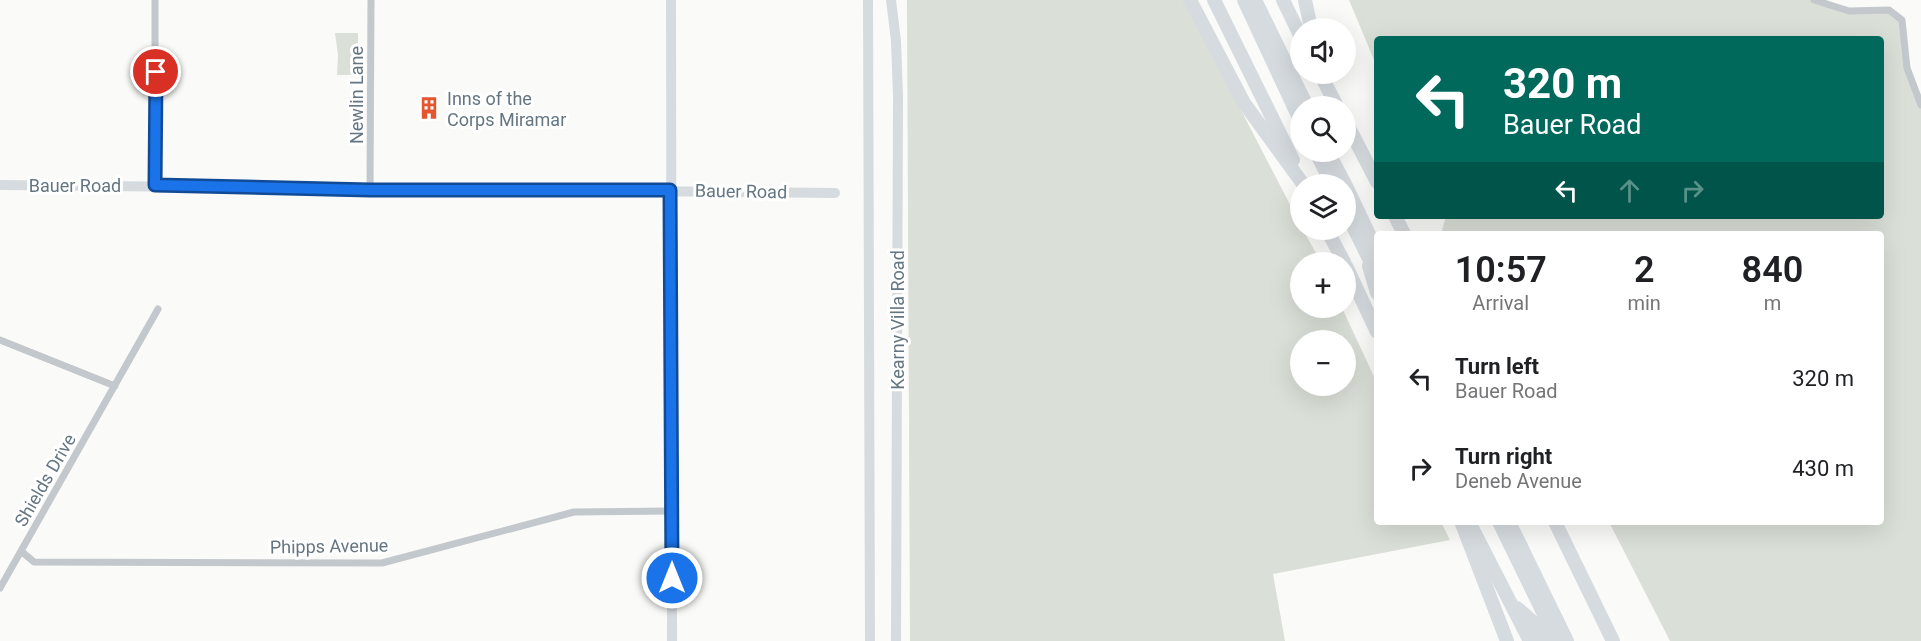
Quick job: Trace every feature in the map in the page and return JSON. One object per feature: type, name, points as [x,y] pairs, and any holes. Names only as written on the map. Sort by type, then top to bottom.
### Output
[{"type":"highway","points":[[1190,0],[1244,103],[1297,174]]},
{"type":"highway","points":[[1214,0],[1299,174]]},
{"type":"highway","points":[[1244,0],[1290,99]]},
{"type":"highway","points":[[1255,0],[1302,96]]},
{"type":"highway","points":[[1283,0],[1292,18]]},
{"type":"highway","points":[[1305,0],[1309,18]]},
{"type":"highway","points":[[1356,141],[1374,176]]},
{"type":"highway","points":[[1356,208],[1374,245]]},
{"type":"highway","points":[[1356,233],[1374,268]]},
{"type":"highway","points":[[1363,247],[1374,283]]},
{"type":"highway","points":[[1356,287],[1374,326]]},
{"type":"highway","points":[[1462,525],[1507,641]]},
{"type":"highway","points":[[1471,525],[1530,641]]},
{"type":"highway","points":[[1500,525],[1557,641]]},
{"type":"highway","points":[[1510,525],[1567,641]]},
{"type":"highway","points":[[1556,525],[1613,641]]},
{"type":"highway","points":[[1513,605],[1533,622],[1543,641]]},
{"type":"street","points":[[155,0],[155,185]]},
{"type":"street","name":"Newlin Lane","points":[[370,190],[371,0]]},
{"type":"street","points":[[671,0],[672,641]]},
{"type":"street","name":"Kearny Villa Road","points":[[868,0],[870,641]]},
{"type":"street","name":"Kearny Villa Road","points":[[891,0],[896,41],[898,96],[896,641]]},
{"type":"street","points":[[1814,0],[1849,11],[1888,10],[1902,20],[1907,68],[1921,105]]},
{"type":"street","name":"Bauer Road","points":[[0,185],[835,193]]},
{"type":"street","name":"Shields Drive","points":[[0,588],[158,309]]},
{"type":"street","points":[[0,340],[115,387]]},
{"type":"street","name":"Phipps Avenue","points":[[21,551],[34,562],[382,563],[574,512],[671,511]]},
{"type":"shaded area","points":[[907,0],[1184,0],[1290,205],[1290,240],[1309,240],[1315,252],[1290,252],[1290,318],[1347,318],[1352,330],[1290,330],[1290,396],[1356,396],[1356,338],[1374,377],[1374,525],[1442,525],[1450,540],[1273,574],[1285,641],[910,641]]},
{"type":"shaded area","points":[[1349,0],[1814,0],[1849,11],[1889,10],[1902,20],[1907,68],[1921,105],[1921,641],[1670,641],[1611,525],[1884,525],[1884,231],[1442,231],[1445,219],[1884,219],[1884,36],[1374,36],[1374,60]]},
{"type":"shaded area","points":[[335,33],[358,33],[358,67],[354,69],[353,75],[337,75],[338,55]]},
{"type":"place","name":"Inns of the Corps Miramar","points":[[429,108]]},
{"type":"route","points":[[156,72],[155,185],[370,190],[670,190],[672,578]]}]
